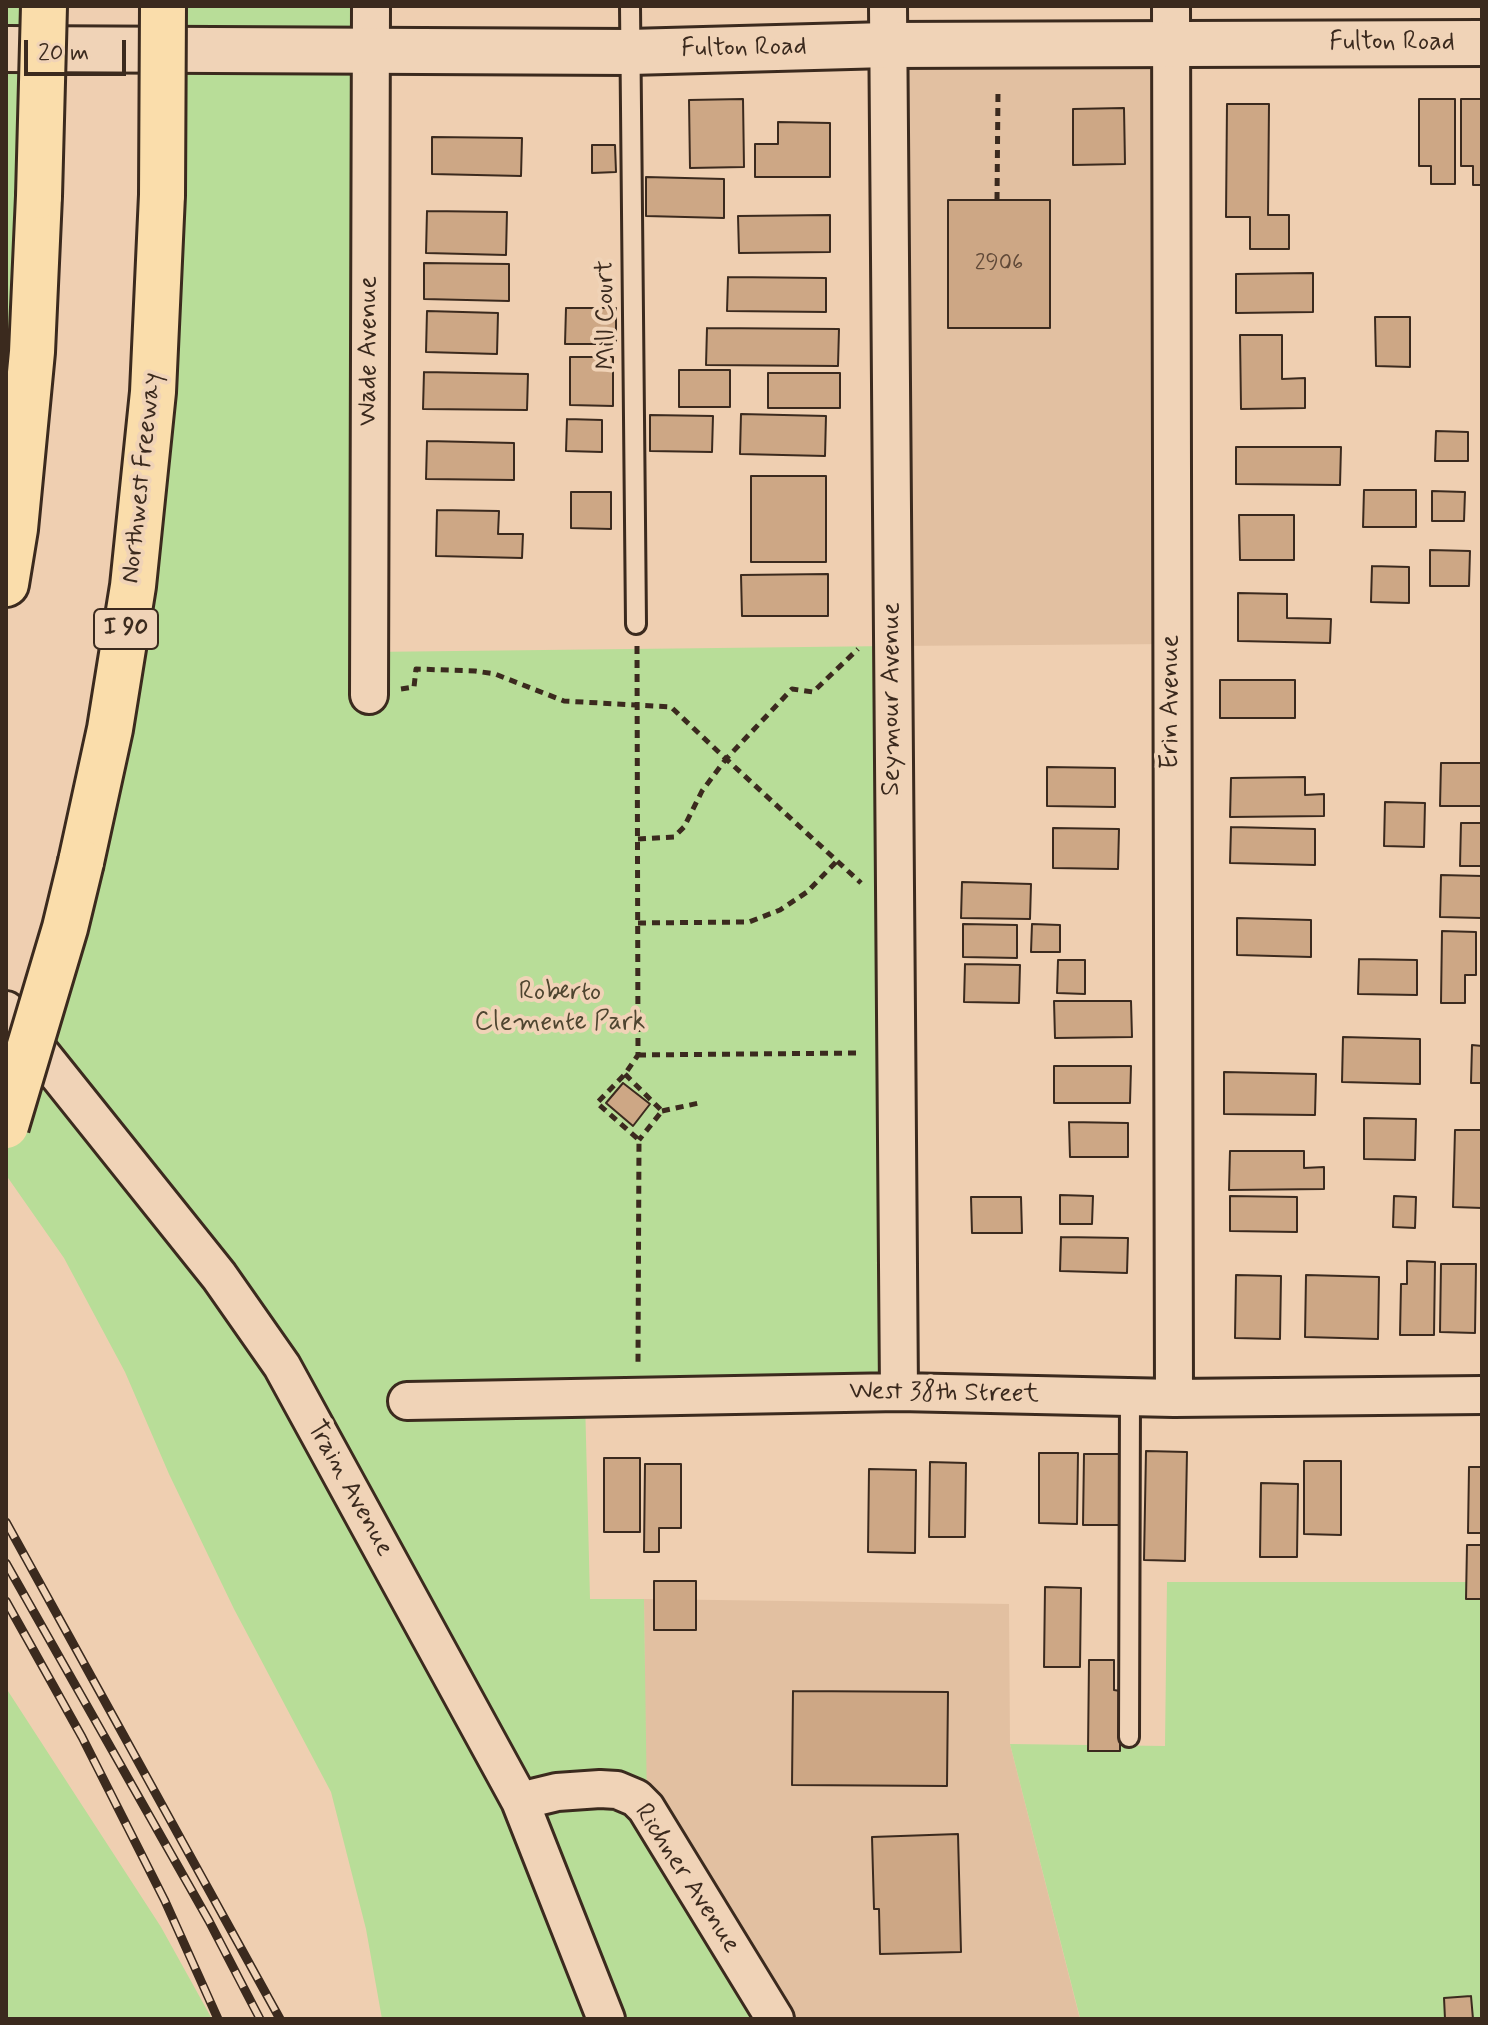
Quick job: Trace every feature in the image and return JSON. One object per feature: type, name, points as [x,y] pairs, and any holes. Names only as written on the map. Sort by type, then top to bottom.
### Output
[{"type":"highway","points":[[6,584],[32,352],[44,6]]},
{"type":"highway","name":"Northwest Freeway","points":[[6,1126],[65,928],[81,862],[110,729],[133,586],[153,392],[162,195],[163,6]]},
{"type":"main road","name":"Fulton Road","points":[[6,49],[630,52],[888,26],[1171,26],[1482,43]]},
{"type":"street","name":"Wade Avenue","points":[[369,695],[371,6]]},
{"type":"street","name":"Seymour Avenue","points":[[888,26],[899,1392]]},
{"type":"street","name":"Erin Avenue","points":[[1171,26],[1174,1398]]},
{"type":"street","name":"Train Avenue","points":[[6,1010],[219,1276],[282,1366],[520,1801],[606,2019]]},
{"type":"street","name":"West 38th Street","points":[[407,1401],[899,1392],[1174,1398],[1482,1395]]},
{"type":"street","name":"Richner Avenue","points":[[520,1801],[557,1792],[600,1789],[617,1790],[636,1798],[646,1808],[775,2019]]},
{"type":"lane","name":"Mill Court","points":[[630,6],[636,624]]},
{"type":"lane","points":[[1129,1737],[1130,1397]]},
{"type":"path","points":[[997,200],[998,91]]},
{"type":"path","points":[[636,624],[638,1055],[625,1074],[597,1103],[639,1140]]},
{"type":"path","points":[[638,839],[674,837],[684,827],[702,791],[726,759],[792,689],[813,692],[859,647]]},
{"type":"path","points":[[369,695],[414,687],[416,669],[495,674],[564,701],[671,707],[865,886]]},
{"type":"path","points":[[638,923],[749,922],[780,910],[807,892],[837,861]]},
{"type":"path","points":[[638,1055],[865,1053]]},
{"type":"path","points":[[625,1074],[662,1111]]},
{"type":"path","points":[[638,1363],[639,1140],[662,1111],[699,1103]]},
{"type":"shaded area","points":[[887,45],[1171,45],[1172,644],[892,646]]},
{"type":"shaded area","points":[[644,1599],[1009,1604],[1010,1744],[1080,2019],[775,2019],[646,1808]]},
{"type":"green space","points":[[6,6],[44,6],[6,558]]},
{"type":"green space","name":"Roberto Clemente Park","points":[[163,6],[371,6],[369,652],[892,646],[899,1392],[585,1399],[590,1599],[644,1599],[647,1808],[775,2019],[382,2019],[366,1929],[331,1792],[234,1609],[169,1474],[125,1372],[64,1258],[6,1175],[6,1126],[121,660]]},
{"type":"green space","points":[[1167,1582],[1482,1582],[1482,2018],[1080,2018],[1010,1744],[1165,1746]]},
{"type":"green space","points":[[6,1688],[161,1927],[212,2019],[6,2019]]},
{"type":"building","points":[[743,99],[744,167],[690,168],[689,100]]},
{"type":"building","points":[[1419,99],[1455,99],[1455,184],[1431,184],[1431,166],[1419,166]]},
{"type":"building","points":[[1461,99],[1482,99],[1482,185],[1473,185],[1473,166],[1461,166]]},
{"type":"building","points":[[1227,104],[1269,104],[1268,215],[1289,215],[1289,249],[1250,249],[1250,217],[1226,217]]},
{"type":"building","points":[[1124,108],[1125,164],[1073,165],[1073,109]]},
{"type":"building","points":[[778,122],[830,123],[830,177],[755,177],[755,144],[778,144]]},
{"type":"building","points":[[432,137],[522,138],[521,176],[432,174]]},
{"type":"building","points":[[592,145],[615,145],[616,172],[592,173]]},
{"type":"building","points":[[646,177],[724,179],[724,218],[646,216]]},
{"type":"building","points":[[948,200],[1050,200],[1050,328],[948,328]]},
{"type":"building","points":[[427,211],[507,212],[506,255],[426,253]]},
{"type":"building","points":[[830,215],[830,252],[739,253],[738,216]]},
{"type":"building","points":[[424,263],[509,264],[509,301],[424,299]]},
{"type":"building","points":[[1313,273],[1313,312],[1236,313],[1236,274]]},
{"type":"building","points":[[728,277],[826,278],[826,312],[727,311]]},
{"type":"building","points":[[566,308],[616,308],[616,344],[565,344]]},
{"type":"building","points":[[427,311],[498,313],[497,354],[426,352]]},
{"type":"building","points":[[1375,317],[1410,317],[1410,367],[1376,366]]},
{"type":"building","points":[[707,328],[839,329],[838,366],[706,365]]},
{"type":"building","points":[[1240,335],[1282,335],[1282,379],[1305,378],[1305,408],[1241,409]]},
{"type":"building","points":[[570,357],[613,357],[613,406],[570,405]]},
{"type":"building","points":[[679,370],[730,370],[730,407],[679,407]]},
{"type":"building","points":[[424,372],[528,374],[527,410],[423,409]]},
{"type":"building","points":[[768,373],[840,373],[840,408],[768,408]]},
{"type":"building","points":[[741,414],[826,416],[825,456],[740,454]]},
{"type":"building","points":[[650,415],[713,416],[712,452],[650,451]]},
{"type":"building","points":[[567,419],[602,420],[602,452],[566,451]]},
{"type":"building","points":[[1436,431],[1468,432],[1468,461],[1435,461]]},
{"type":"building","points":[[427,441],[514,443],[514,480],[426,479]]},
{"type":"building","points":[[1236,447],[1341,447],[1340,485],[1236,484]]},
{"type":"building","points":[[751,476],[826,476],[826,562],[751,562]]},
{"type":"building","points":[[1364,490],[1416,490],[1416,527],[1363,527]]},
{"type":"building","points":[[1432,491],[1465,492],[1464,521],[1432,521]]},
{"type":"building","points":[[571,492],[611,492],[611,529],[571,528]]},
{"type":"building","points":[[437,510],[499,511],[498,534],[523,534],[522,558],[436,556]]},
{"type":"building","points":[[1239,515],[1294,515],[1294,560],[1240,560]]},
{"type":"building","points":[[1430,550],[1470,551],[1469,586],[1430,586]]},
{"type":"building","points":[[1372,566],[1409,567],[1409,603],[1371,602]]},
{"type":"building","points":[[828,574],[828,616],[742,616],[741,575]]},
{"type":"building","points":[[1238,593],[1287,594],[1287,618],[1331,619],[1330,643],[1238,641]]},
{"type":"building","points":[[1220,680],[1295,680],[1295,718],[1220,718]]},
{"type":"building","points":[[1441,763],[1482,763],[1482,806],[1440,806]]},
{"type":"building","points":[[1047,767],[1115,768],[1115,807],[1047,806]]},
{"type":"building","points":[[1305,777],[1305,795],[1324,794],[1324,816],[1230,817],[1231,778]]},
{"type":"building","points":[[1385,802],[1425,803],[1424,847],[1384,846]]},
{"type":"building","points":[[1461,823],[1482,823],[1482,866],[1460,866]]},
{"type":"building","points":[[1231,827],[1315,829],[1315,865],[1230,863]]},
{"type":"building","points":[[1053,828],[1119,829],[1118,869],[1053,868]]},
{"type":"building","points":[[1441,875],[1482,876],[1482,918],[1440,917]]},
{"type":"building","points":[[962,882],[1031,884],[1030,919],[961,918]]},
{"type":"building","points":[[1237,918],[1311,920],[1311,957],[1237,955]]},
{"type":"building","points":[[963,924],[1017,925],[1017,958],[963,957]]},
{"type":"building","points":[[1032,924],[1060,925],[1060,952],[1031,952]]},
{"type":"building","points":[[1442,931],[1476,932],[1476,975],[1465,975],[1465,1003],[1441,1003]]},
{"type":"building","points":[[1359,959],[1417,960],[1417,995],[1358,994]]},
{"type":"building","points":[[1058,960],[1085,960],[1085,994],[1057,993]]},
{"type":"building","points":[[965,964],[1020,965],[1019,1003],[964,1002]]},
{"type":"building","points":[[1054,1001],[1131,1001],[1132,1037],[1055,1038]]},
{"type":"building","points":[[1343,1037],[1420,1039],[1420,1084],[1342,1082]]},
{"type":"building","points":[[1472,1045],[1482,1046],[1482,1083],[1471,1083]]},
{"type":"building","points":[[1054,1066],[1131,1066],[1130,1103],[1054,1103]]},
{"type":"building","points":[[1224,1072],[1316,1074],[1315,1115],[1224,1114]]},
{"type":"building","points":[[623,1083],[650,1104],[633,1126],[606,1103]]},
{"type":"building","points":[[1364,1118],[1416,1119],[1415,1160],[1364,1159]]},
{"type":"building","points":[[1069,1122],[1128,1123],[1128,1157],[1070,1157]]},
{"type":"building","points":[[1455,1130],[1482,1130],[1482,1208],[1453,1207]]},
{"type":"building","points":[[1230,1151],[1304,1151],[1304,1168],[1324,1167],[1324,1189],[1229,1190]]},
{"type":"building","points":[[1060,1195],[1093,1196],[1092,1224],[1060,1224]]},
{"type":"building","points":[[1230,1196],[1297,1197],[1297,1232],[1230,1231]]},
{"type":"building","points":[[1394,1196],[1416,1197],[1415,1228],[1393,1227]]},
{"type":"building","points":[[971,1197],[1021,1197],[1022,1233],[972,1233]]},
{"type":"building","points":[[1061,1237],[1128,1238],[1127,1273],[1060,1271]]},
{"type":"building","points":[[1407,1261],[1435,1262],[1434,1335],[1400,1335],[1401,1284],[1407,1284]]},
{"type":"building","points":[[1441,1264],[1476,1264],[1475,1333],[1440,1332]]},
{"type":"building","points":[[1236,1275],[1281,1276],[1280,1339],[1235,1338]]},
{"type":"building","points":[[1306,1275],[1379,1277],[1378,1339],[1305,1337]]},
{"type":"building","points":[[1146,1451],[1187,1452],[1185,1561],[1144,1560]]},
{"type":"building","points":[[1039,1453],[1078,1453],[1077,1524],[1039,1523]]},
{"type":"building","points":[[1084,1454],[1122,1454],[1121,1525],[1083,1525]]},
{"type":"building","points":[[604,1458],[640,1458],[640,1532],[604,1532]]},
{"type":"building","points":[[1304,1461],[1341,1461],[1341,1535],[1304,1534]]},
{"type":"building","points":[[930,1462],[966,1463],[965,1537],[929,1537]]},
{"type":"building","points":[[645,1464],[681,1464],[681,1528],[659,1528],[659,1552],[644,1552]]},
{"type":"building","points":[[1469,1467],[1482,1467],[1482,1533],[1468,1533]]},
{"type":"building","points":[[869,1469],[916,1470],[915,1553],[868,1552]]},
{"type":"building","points":[[1261,1483],[1298,1484],[1297,1557],[1260,1557]]},
{"type":"building","points":[[1467,1545],[1482,1545],[1482,1599],[1466,1599]]},
{"type":"building","points":[[654,1581],[696,1581],[696,1630],[654,1630]]},
{"type":"building","points":[[1045,1587],[1081,1588],[1080,1667],[1044,1667]]},
{"type":"building","points":[[1089,1660],[1114,1660],[1114,1690],[1120,1691],[1120,1751],[1088,1751]]},
{"type":"building","points":[[793,1691],[948,1692],[947,1786],[792,1785]]},
{"type":"building","points":[[958,1834],[961,1952],[880,1954],[879,1909],[874,1909],[872,1837]]},
{"type":"building","points":[[1471,1996],[1473,2019],[1445,2019],[1444,1998]]},
{"type":"railway","points":[[6,1522],[280,2019]]},
{"type":"railway","points":[[6,1563],[209,1921],[260,2019]]},
{"type":"railway","points":[[6,1601],[82,1737],[165,1901],[218,2019]]}]
